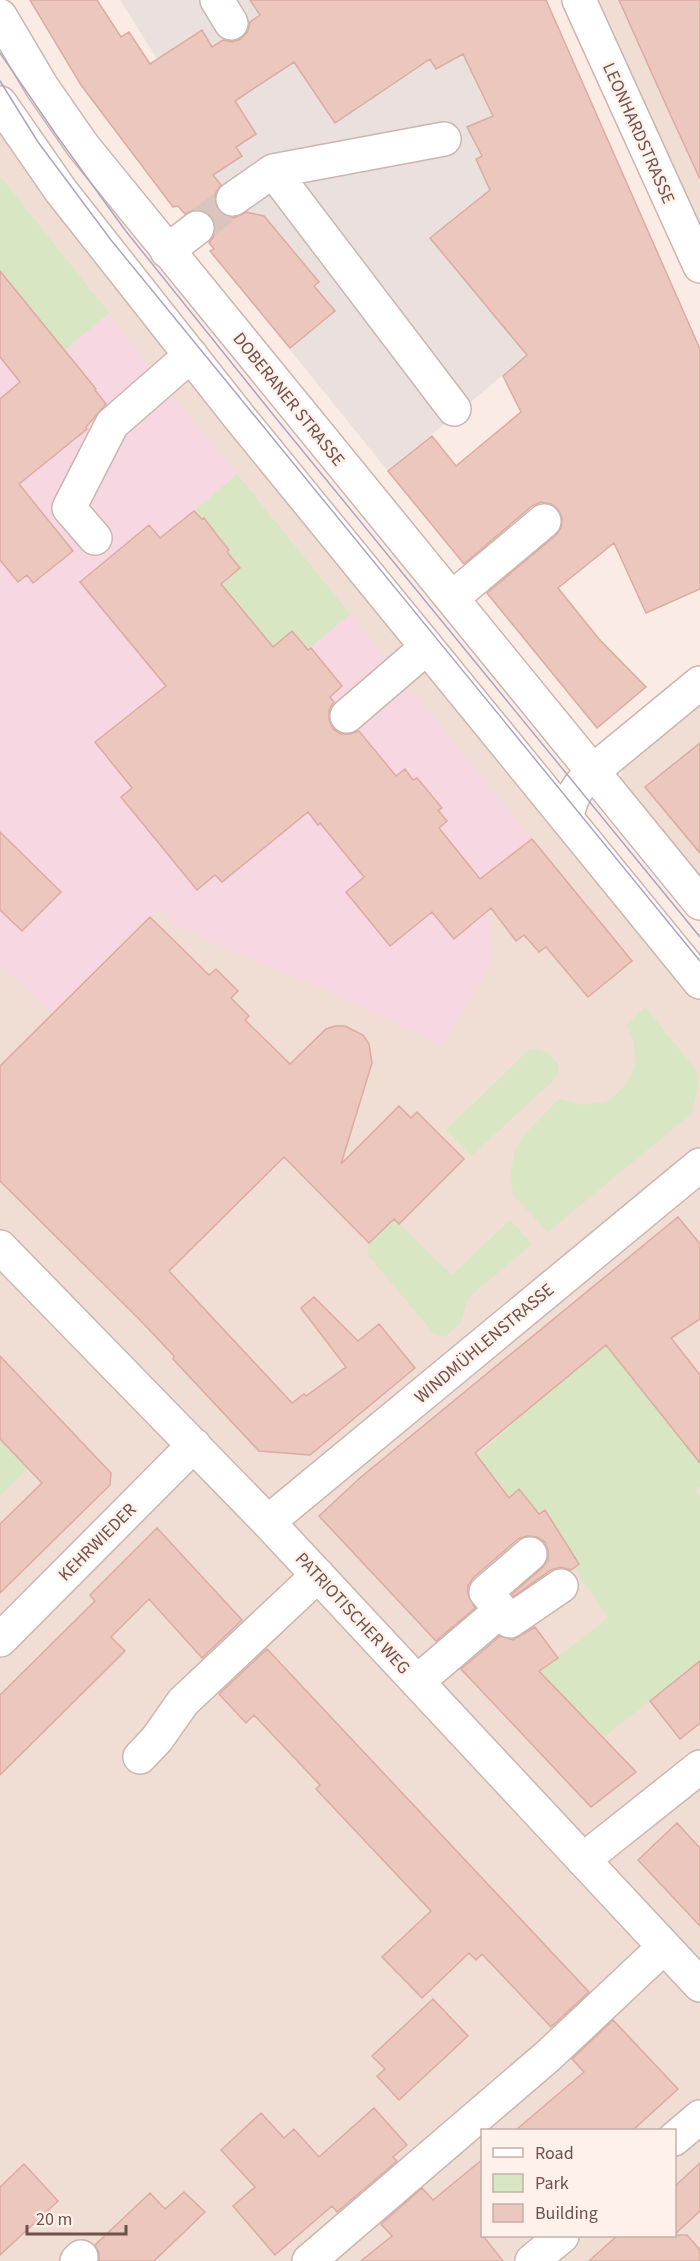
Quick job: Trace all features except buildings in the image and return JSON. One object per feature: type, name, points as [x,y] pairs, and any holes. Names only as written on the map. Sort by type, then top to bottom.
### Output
[{"type":"street","name":"LEONHARDSTRASSE","points":[[579,0],[700,266]]},
{"type":"street","name":"DOBERANER STRASSE","points":[[0,16],[42,87],[83,146],[700,903]]},
{"type":"street","points":[[0,103],[61,191],[190,355],[426,648],[700,982]]},
{"type":"street","points":[[233,199],[273,171],[444,139]]},
{"type":"street","points":[[273,171],[454,410]]},
{"type":"street","points":[[167,251],[197,228]]},
{"type":"street","points":[[95,538],[69,508],[112,424],[190,355]]},
{"type":"street","points":[[452,598],[544,521]]},
{"type":"street","points":[[347,716],[426,648]]},
{"type":"street","points":[[567,818],[570,801],[578,786],[700,683]]},
{"type":"street","name":"WINDMÜHLENSTRASSE","points":[[268,1521],[700,1165]]},
{"type":"street","name":"PATRIOTISCHER WEG","points":[[0,1247],[268,1521],[700,1985]]},
{"type":"street","name":"KEHRWIEDER","points":[[0,1640],[187,1437]]},
{"type":"street","points":[[530,1554],[486,1592],[500,1611],[510,1621],[561,1586]]},
{"type":"street","points":[[140,1757],[157,1739],[183,1702],[318,1575]]},
{"type":"street","points":[[417,1682],[500,1611]]},
{"type":"street","points":[[583,1860],[700,1767]]},
{"type":"street","points":[[309,2261],[548,2056],[664,1947]]},
{"type":"street","points":[[676,2138],[700,2117]]},
{"type":"street","points":[[532,2261],[560,2237]]},
{"type":"shaded area","points":[[120,0],[546,0],[700,349],[700,589],[646,613],[536,366],[527,355],[388,471],[210,251],[213,248],[179,206],[173,207],[92,101],[157,59]]},
{"type":"shaded area","points":[[596,0],[700,0],[700,231]]},
{"type":"shaded area","points":[[0,124],[539,800],[700,998],[700,2261],[0,2261]]},
{"type":"shaded area","points":[[0,176],[161,380],[532,839],[484,875],[493,959],[443,1046],[323,989],[214,944],[183,927],[175,926],[158,909],[53,1014],[0,964]]},
{"type":"shaded area","points":[[700,703],[700,890],[620,789],[620,778],[626,762]]},
{"type":"green space","points":[[0,176],[109,313],[65,350],[0,271]]},
{"type":"green space","points":[[237,474],[350,614],[308,650],[292,631],[273,647],[221,584],[226,555],[223,543],[214,530],[194,511]]},
{"type":"green space","points":[[645,1007],[696,1070],[698,1087],[692,1113],[548,1232],[513,1195],[511,1174],[514,1153],[523,1136],[559,1099],[583,1105],[606,1102],[626,1086],[635,1064],[634,1042],[627,1025]]},
{"type":"green space","points":[[530,1049],[544,1051],[553,1058],[559,1066],[556,1078],[471,1156],[446,1130]]},
{"type":"green space","points":[[394,1219],[452,1275],[510,1220],[532,1244],[468,1298],[461,1322],[445,1337],[435,1335],[368,1255],[369,1243]]},
{"type":"green space","points":[[619,1334],[669,1336],[700,1463],[700,1486],[695,1490],[700,1496],[700,1661],[604,1737],[539,1671],[608,1618],[574,1568],[579,1564],[545,1510],[537,1511],[519,1489],[509,1497],[477,1456]]},
{"type":"green space","points":[[0,1439],[28,1468],[0,1496]]},
{"type":"tunnel","points":[[197,228],[233,199]]},
{"type":"tram line","points":[[0,53],[125,230],[700,937]]},
{"type":"tram line","points":[[0,81],[38,142],[111,240],[700,961]]}]
